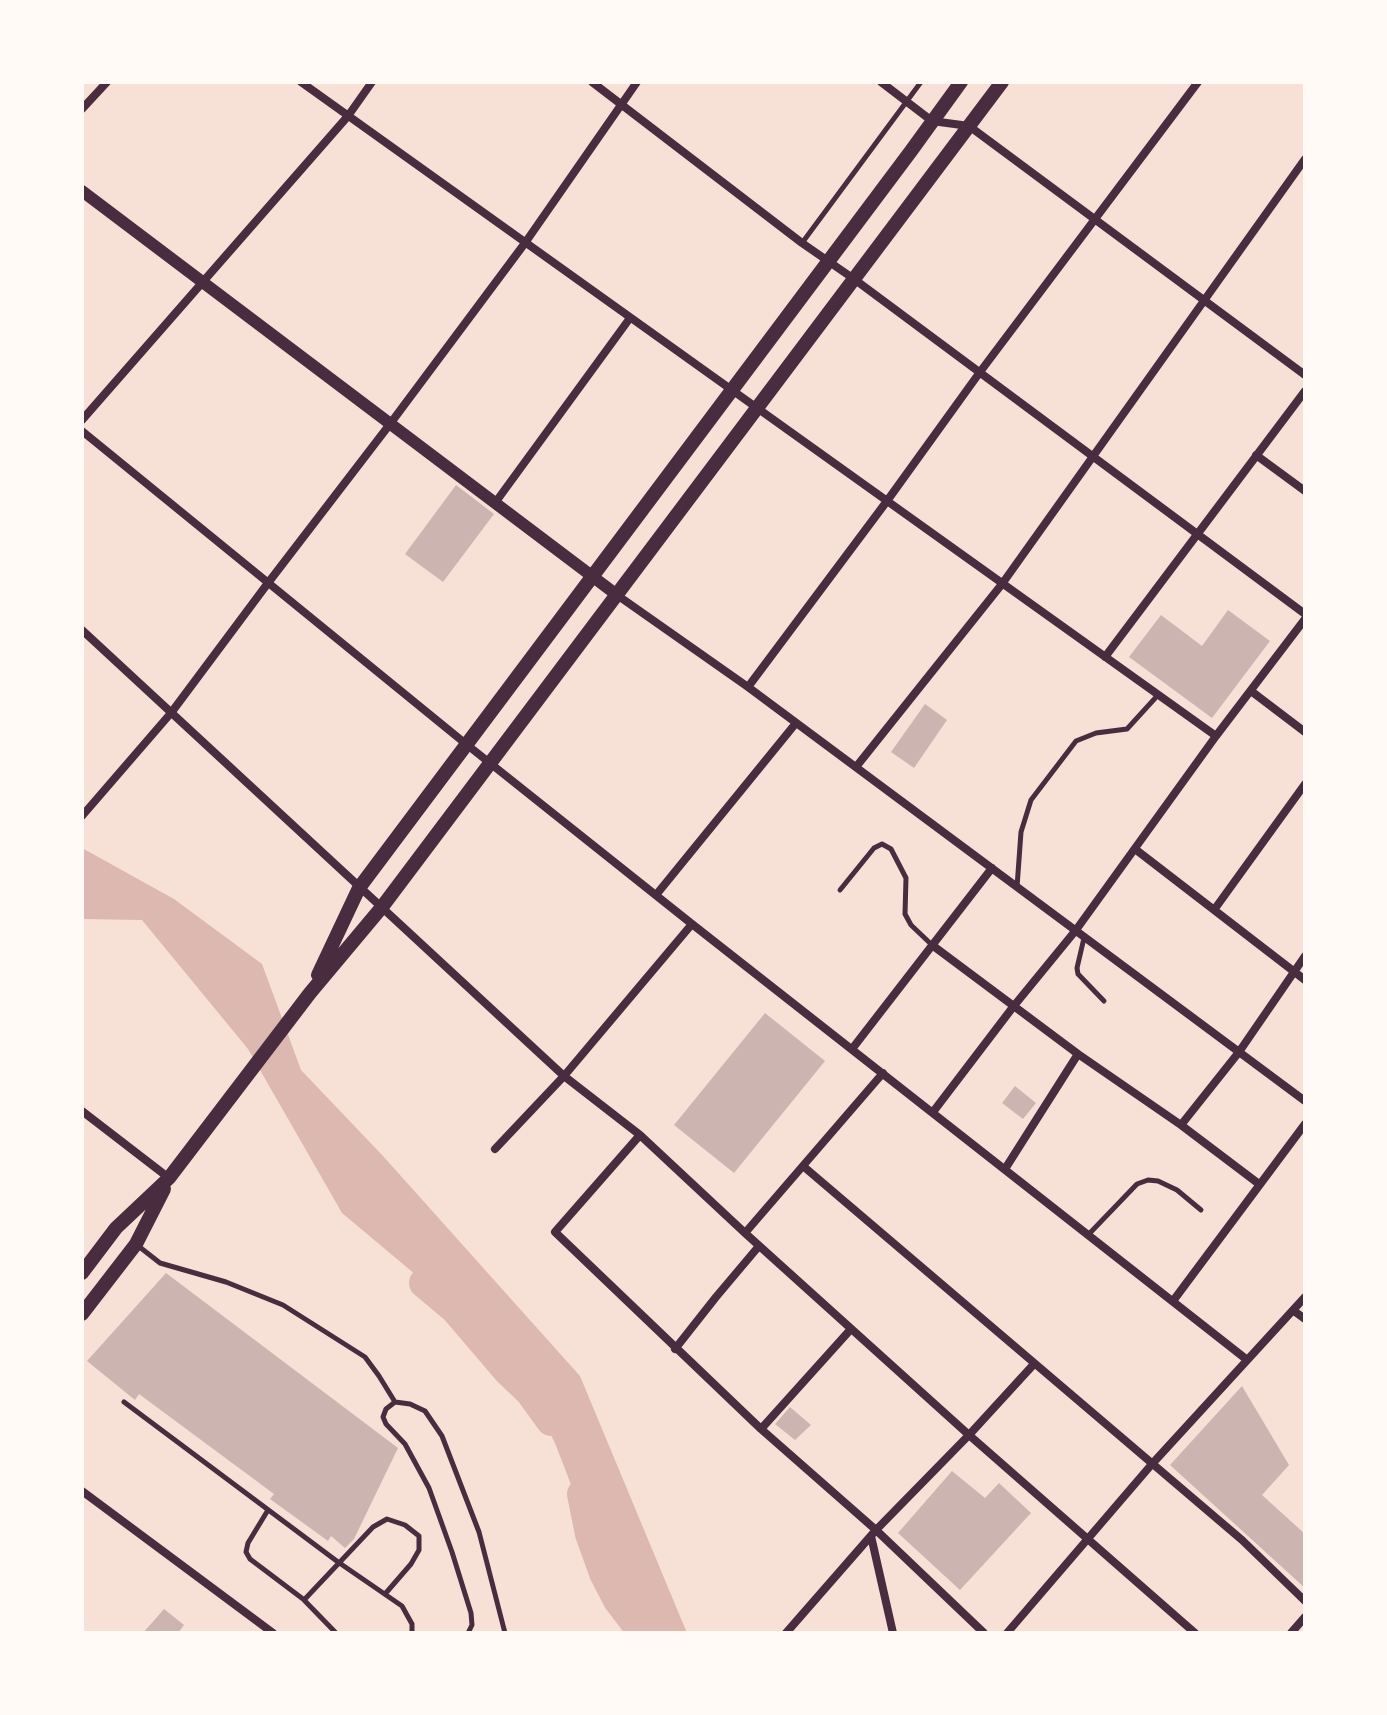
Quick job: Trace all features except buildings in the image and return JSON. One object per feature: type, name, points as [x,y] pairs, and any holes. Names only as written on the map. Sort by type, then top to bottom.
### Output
[{"type":"main road","points":[[310,993],[359,888],[961,82]]},
{"type":"main road","points":[[82,1273],[116,1228],[169,1178],[310,993],[382,907],[1002,82]]},
{"type":"main road","points":[[82,1314],[136,1244],[169,1178]]},
{"type":"street","points":[[82,109],[107,82]]},
{"type":"street","points":[[301,82],[1216,736]]},
{"type":"street","points":[[82,420],[348,116],[372,82]]},
{"type":"street","points":[[592,82],[802,243],[1092,455],[1305,616],[1076,930],[933,1112]]},
{"type":"street","points":[[82,816],[171,713],[390,424],[525,243],[637,82]]},
{"type":"street","points":[[881,82],[932,121],[969,126],[1305,375]]},
{"type":"street","points":[[748,687],[1198,82]]},
{"type":"street","points":[[856,767],[1002,584],[1305,159]]},
{"type":"street","points":[[82,191],[617,595],[748,687],[1305,1101]]},
{"type":"street","points":[[495,503],[630,318]]},
{"type":"street","points":[[1105,657],[1305,391]]},
{"type":"street","points":[[82,431],[466,744],[1246,1359]]},
{"type":"street","points":[[1256,455],[1305,491]]},
{"type":"street","points":[[82,630],[564,1076],[640,1135],[969,1435],[1195,1633]]},
{"type":"street","points":[[1251,691],[1305,732]]},
{"type":"street","points":[[656,895],[796,723]]},
{"type":"street","points":[[1214,910],[1305,784]]},
{"type":"street","points":[[1135,849],[1305,980]]},
{"type":"street","points":[[852,1049],[992,868]]},
{"type":"street","points":[[495,1149],[564,1076],[692,924]]},
{"type":"street","points":[[932,945],[1259,1184]]},
{"type":"street","points":[[1181,1125],[1239,1052],[1305,956]]},
{"type":"street","points":[[1005,1169],[1078,1054]]},
{"type":"street","points":[[745,1233],[883,1073]]},
{"type":"street","points":[[82,1111],[169,1178]]},
{"type":"street","points":[[1173,1301],[1305,1124]]},
{"type":"street","points":[[640,1135],[555,1232],[675,1349],[984,1633]]},
{"type":"street","points":[[803,1166],[1242,1540],[1305,1601]]},
{"type":"street","points":[[675,1349],[759,1246]]},
{"type":"street","points":[[1007,1633],[1152,1464],[1305,1297]]},
{"type":"street","points":[[1294,1311],[1305,1319]]},
{"type":"street","points":[[761,1429],[851,1329]]},
{"type":"street","points":[[786,1633],[873,1533],[1034,1364]]},
{"type":"street","points":[[82,1491],[273,1633]]},
{"type":"street","points":[[873,1533],[893,1633]]},
{"type":"street","points":[[1291,1633],[1305,1617]]},
{"type":"lane","points":[[802,243],[921,82]]},
{"type":"lane","points":[[1017,887],[1021,832],[1031,800],[1076,741],[1096,733],[1127,729],[1158,695]]},
{"type":"lane","points":[[840,890],[874,848],[882,844],[891,849],[906,878],[905,914],[911,925],[932,945]]},
{"type":"lane","points":[[1085,937],[1078,974],[1104,1001]]},
{"type":"lane","points":[[1088,1235],[1137,1184],[1148,1180],[1177,1190],[1201,1210]]},
{"type":"lane","points":[[136,1244],[160,1263],[226,1282],[283,1305],[365,1357],[395,1402]]},
{"type":"lane","points":[[124,1402],[402,1606],[412,1624],[412,1633]]},
{"type":"lane","points":[[468,1633],[472,1625],[471,1613],[429,1488],[405,1444],[383,1417],[386,1409],[395,1402],[425,1411],[442,1436],[479,1532],[505,1633]]},
{"type":"lane","points":[[268,1510],[248,1543],[246,1552],[250,1559],[304,1600],[336,1633]]},
{"type":"lane","points":[[304,1600],[373,1527],[387,1519],[405,1525],[419,1536],[419,1550],[385,1594]]},
{"type":"shaded area","points":[[82,848],[174,899],[262,964],[301,1070],[383,1156],[580,1376],[687,1633],[638,1633],[590,1534],[555,1443],[508,1352],[342,1213],[248,1049],[142,920],[82,919]]},
{"type":"waterway","points":[[424,1283],[455,1309],[530,1392],[551,1421]]},
{"type":"waterway","points":[[582,1494],[590,1534],[604,1573],[618,1600],[643,1633]]}]
